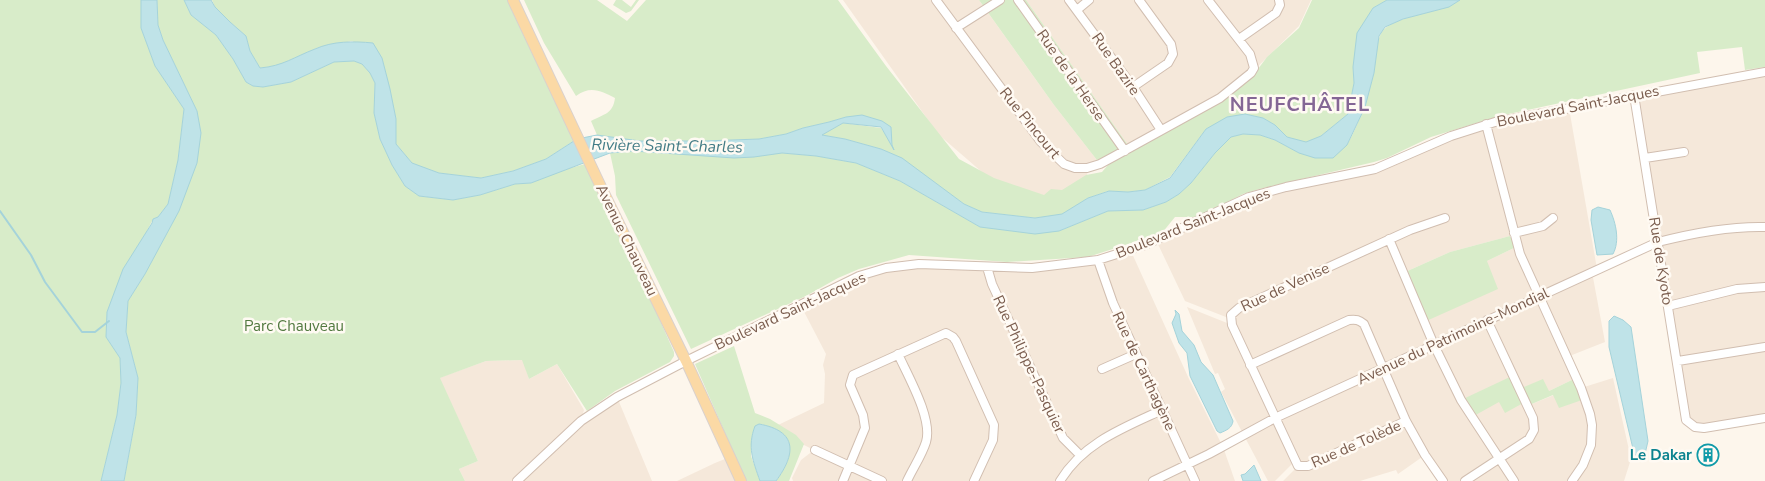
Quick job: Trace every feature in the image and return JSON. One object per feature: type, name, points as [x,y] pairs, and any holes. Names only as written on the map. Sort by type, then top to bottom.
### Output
[{"type":"main road","name":"Avenue Chauveau","points":[[513,0],[686,361],[741,481]]},
{"type":"street","name":"Rue Pincourt","points":[[936,0],[1041,142],[1064,164],[1074,168],[1087,168],[1100,164],[1125,151],[1220,98],[1246,78],[1254,68],[1250,54],[1239,40]]},
{"type":"street","points":[[956,28],[1000,0]]},
{"type":"street","name":"Rue de la Herse","points":[[1018,0],[1125,151]]},
{"type":"street","name":"Rue Bazire","points":[[1069,0],[1133,87],[1161,130]]},
{"type":"street","points":[[1077,10],[1089,0]]},
{"type":"street","points":[[1133,87],[1168,63],[1173,54],[1171,44],[1139,0]]},
{"type":"street","points":[[1208,0],[1239,40],[1276,14],[1280,6],[1279,0]]},
{"type":"street","name":"Boulevard Saint-Jacques","points":[[517,481],[581,421],[617,397],[859,276],[886,268],[919,264],[1032,268],[1098,260],[1146,245],[1250,197],[1286,187],[1375,169],[1451,136],[1486,124],[1525,115],[1765,72]]},
{"type":"street","name":"Rue de Kyoto","points":[[1634,95],[1686,420],[1696,427],[1704,428],[1765,418]]},
{"type":"street","points":[[1486,124],[1520,254],[1581,388],[1590,414],[1592,425],[1591,445],[1583,465],[1572,481]]},
{"type":"street","points":[[1644,158],[1684,152]]},
{"type":"street","name":"Rue de Venise","points":[[1275,418],[1232,325],[1231,315],[1234,311],[1389,239],[1445,218]]},
{"type":"street","points":[[1514,233],[1543,226],[1553,218]]},
{"type":"street","name":"Avenue du Patrimoine-Mondial","points":[[1153,481],[1216,451],[1275,418],[1658,242],[1718,229],[1765,227]]},
{"type":"street","points":[[1389,239],[1434,345],[1461,400],[1514,481]]},
{"type":"street","name":"Rue de Carthagène","points":[[1098,260],[1112,303],[1195,481]]},
{"type":"street","name":"Rue Philippe-Pasquier","points":[[987,267],[992,284],[1064,438],[1080,455]]},
{"type":"street","points":[[1668,306],[1737,289],[1765,286]]},
{"type":"street","points":[[1250,365],[1349,320],[1356,319],[1364,324],[1406,421],[1425,455],[1443,481]]},
{"type":"street","points":[[1465,481],[1529,439],[1534,430],[1534,424],[1487,320]]},
{"type":"street","points":[[843,481],[864,433],[865,422],[850,385],[851,378],[856,373],[946,333],[953,337],[994,425],[993,440],[974,481]]},
{"type":"street","points":[[1678,361],[1765,346]]},
{"type":"street","points":[[898,354],[923,411],[927,426],[925,444],[907,481]]},
{"type":"street","points":[[1102,369],[1136,354]]},
{"type":"street","points":[[1060,481],[1066,470],[1080,455],[1101,439],[1162,410]]},
{"type":"street","name":"Rue de Tolède","points":[[1275,418],[1294,462],[1298,466],[1305,467],[1406,421]]},
{"type":"street","points":[[815,450],[882,481]]},
{"type":"shaded area","points":[[843,0],[979,0],[1054,105],[1100,164],[1087,168],[1088,198],[1035,218],[938,134]]},
{"type":"shaded area","points":[[1026,0],[1311,0],[1299,26],[1246,78],[1130,148]]},
{"type":"shaded area","points":[[1765,72],[1765,418],[1704,428],[1690,425],[1634,95]]},
{"type":"shaded area","points":[[1569,108],[1597,269],[1592,272],[1605,342],[1567,357],[1576,378],[1549,391],[1499,402],[1525,402],[1527,406],[1554,395],[1613,378],[1631,459],[1624,481],[1443,481],[1425,455],[1398,474],[1396,470],[1360,481],[1283,481],[1298,466],[1294,462],[1275,481],[1268,481],[1221,392],[1225,389],[1218,373],[1215,374],[1187,307],[1232,325],[1231,319],[1185,301],[1156,240],[1249,197],[1366,171],[1451,136]],"holes":[[[1491,145],[1518,246],[1487,261],[1403,273],[1450,252],[1510,236]]]},
{"type":"shaded area","points":[[1130,249],[1189,379],[1223,447],[1235,481],[793,481],[792,478],[801,460],[814,450],[776,426],[824,403],[825,374],[823,365],[826,354],[800,304],[886,268],[1068,264]]},
{"type":"shaded area","points":[[523,360],[529,379],[557,364],[584,410],[581,420],[617,397],[652,481],[465,481],[459,469],[478,461],[439,378],[486,361]]},
{"type":"shaded area","points":[[730,457],[741,481],[677,481],[715,463]]},
{"type":"green space","points":[[0,0],[141,0],[141,28],[155,66],[184,109],[178,160],[168,204],[158,217],[153,219],[107,312],[106,337],[120,358],[121,383],[117,415],[101,481],[0,481]]},
{"type":"green space","name":"Parc Chauveau","points":[[157,0],[184,0],[191,15],[216,35],[246,82],[253,86],[263,87],[291,82],[334,62],[354,61],[362,64],[370,73],[375,83],[374,113],[380,139],[392,165],[405,186],[419,196],[453,200],[480,195],[515,184],[531,183],[556,172],[585,164],[641,278],[674,352],[670,362],[615,391],[587,411],[557,364],[529,379],[522,360],[486,361],[440,378],[478,461],[459,469],[465,481],[124,481],[136,415],[138,378],[126,332],[128,301],[145,274],[197,163],[197,111],[163,40],[158,25]]},
{"type":"green space","points":[[212,0],[508,0],[575,140],[546,159],[513,171],[481,178],[439,173],[420,167],[412,163],[396,144],[396,119],[382,58],[352,41],[317,48],[277,66],[260,68],[250,51],[246,36],[215,7]]},
{"type":"green space","points":[[524,0],[597,0],[627,21],[646,0],[838,0],[886,66],[959,159],[994,178],[1044,195],[1051,189],[1062,190],[1086,175],[1102,172],[1126,151],[1100,164],[1054,105],[979,0],[1026,0],[1130,148],[1220,102],[1255,73],[1267,57],[1299,28],[1312,0],[1387,0],[1373,8],[1353,67],[1354,83],[1348,114],[1321,136],[1306,143],[1287,137],[1275,125],[1263,118],[1245,114],[1206,129],[1170,177],[1145,190],[1128,192],[1108,191],[1088,198],[1062,215],[1035,218],[982,212],[964,204],[901,158],[881,149],[845,139],[821,135],[843,123],[881,128],[891,143],[891,127],[846,117],[786,134],[759,139],[640,141],[597,135],[591,121],[610,110],[615,98],[596,90],[586,91],[576,96],[544,43]]},
{"type":"green space","points":[[616,0],[622,0],[631,7],[636,0],[639,0],[631,11],[626,13],[613,5]]},
{"type":"green space","points":[[1460,0],[1765,0],[1765,67],[1745,70],[1742,47],[1697,52],[1700,73],[1499,116],[1431,137],[1387,158],[1374,162],[1243,194],[1198,217],[1175,217],[1162,233],[1088,257],[1007,262],[909,255],[859,269],[838,278],[806,296],[691,349],[616,195],[615,176],[610,153],[633,151],[782,153],[816,156],[856,163],[900,181],[980,227],[1059,231],[1108,211],[1143,210],[1166,202],[1191,183],[1215,153],[1231,137],[1243,134],[1260,135],[1275,140],[1299,153],[1347,145],[1366,103],[1379,40],[1384,29],[1405,18],[1443,8]]},
{"type":"green space","points":[[1510,236],[1514,246],[1518,246],[1487,261],[1498,289],[1424,322],[1403,273],[1450,252]]},
{"type":"green space","points":[[734,346],[755,413],[770,419],[796,435],[804,444],[789,481],[776,481],[787,462],[789,445],[786,438],[781,432],[759,424],[752,435],[751,456],[760,481],[746,481],[695,364]]},
{"type":"green space","points":[[1512,376],[1519,389],[1543,379],[1549,391],[1576,378],[1582,400],[1559,408],[1553,395],[1527,406],[1525,402],[1505,413],[1499,402],[1472,417],[1461,400]]},
{"type":"water","points":[[141,0],[157,0],[158,25],[163,40],[197,111],[201,133],[197,163],[179,211],[128,301],[126,332],[138,378],[136,415],[124,481],[101,481],[117,415],[121,383],[120,358],[106,337],[107,312],[123,269],[153,219],[158,217],[168,204],[178,160],[184,109],[155,66],[141,28]]},
{"type":"water","name":"Rivière Saint-Charles","points":[[184,0],[211,0],[215,7],[246,36],[250,51],[260,68],[282,63],[329,44],[373,43],[382,58],[390,89],[396,119],[396,144],[412,163],[439,173],[481,178],[513,171],[546,159],[577,139],[597,135],[640,141],[759,139],[786,134],[846,117],[862,115],[882,121],[891,127],[894,150],[881,127],[843,123],[822,135],[881,149],[902,158],[964,204],[982,212],[1035,218],[1062,214],[1088,198],[1109,191],[1128,192],[1145,190],[1170,178],[1206,129],[1227,117],[1245,114],[1263,118],[1275,125],[1287,137],[1306,142],[1321,136],[1348,114],[1354,83],[1353,67],[1357,33],[1373,8],[1387,0],[1460,0],[1449,7],[1403,19],[1385,27],[1379,36],[1374,73],[1365,107],[1347,145],[1333,158],[1315,158],[1299,153],[1275,140],[1260,135],[1243,134],[1231,137],[1215,153],[1191,183],[1166,202],[1143,210],[1108,211],[1059,231],[1035,234],[980,227],[900,181],[856,163],[816,156],[782,153],[734,158],[633,151],[610,153],[531,183],[515,184],[480,195],[453,200],[419,196],[405,186],[392,165],[380,139],[374,113],[375,83],[370,73],[362,64],[354,61],[334,62],[291,82],[263,87],[253,86],[246,82],[216,35],[191,15]]},
{"type":"water","points":[[1598,207],[1610,210],[1614,221],[1617,238],[1613,254],[1597,255],[1591,220],[1592,210]]},
{"type":"water","points":[[1175,310],[1179,314],[1182,331],[1194,345],[1201,362],[1213,375],[1233,421],[1227,430],[1220,433],[1217,431],[1190,376],[1187,353],[1179,343],[1172,323],[1176,314]]},
{"type":"water","points":[[1614,316],[1623,320],[1631,327],[1648,441],[1645,454],[1638,458],[1634,453],[1609,347],[1609,321]]},
{"type":"water","points":[[759,424],[772,427],[781,432],[787,438],[790,445],[787,462],[776,481],[760,481],[755,467],[751,441],[755,426]]},
{"type":"water","points":[[1254,465],[1261,481],[1243,481],[1241,475],[1245,474]]},
{"type":"waterway","points":[[0,211],[31,255],[45,282],[82,332],[95,332],[109,321]]},
{"type":"place","name":"Le Dakar","points":[[1708,455]]},
{"type":"district","name":"NEUFCHÂTEL","points":[[1300,104]]}]
